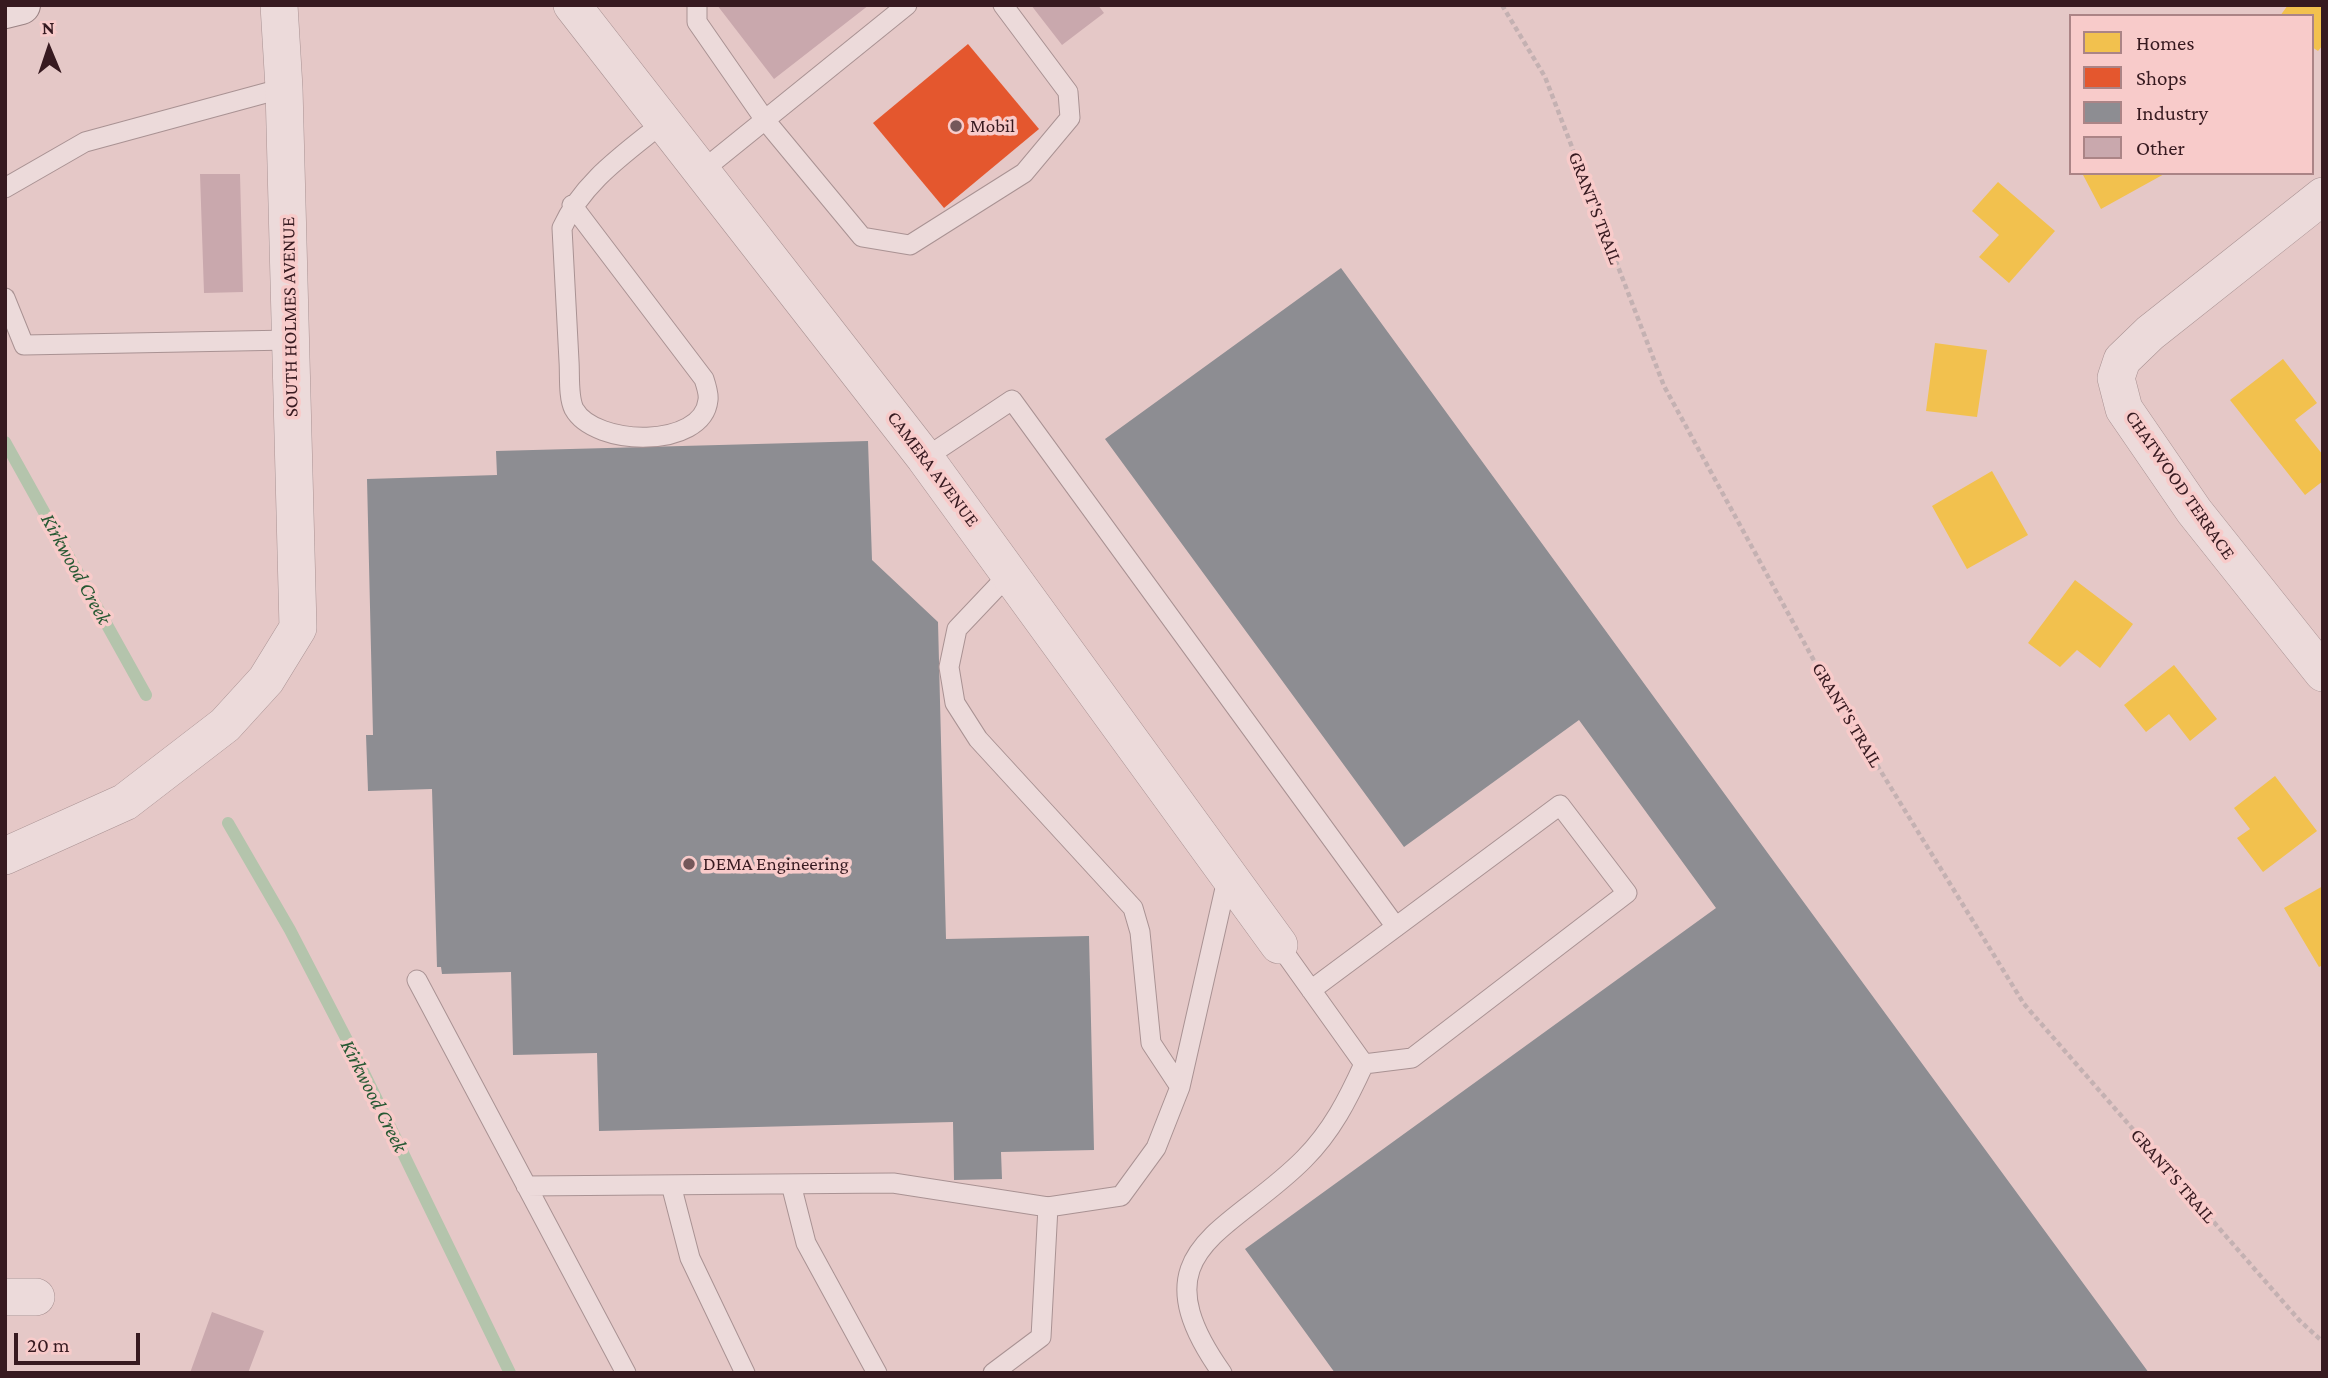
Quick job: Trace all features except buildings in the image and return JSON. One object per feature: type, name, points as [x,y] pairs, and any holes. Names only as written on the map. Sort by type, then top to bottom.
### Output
[{"type":"main road","points":[[5,9],[20,5]]},
{"type":"street","name":"SOUTH HOLMES AVENUE","points":[[5,856],[125,802],[225,726],[266,680],[298,628],[284,88],[279,5]]},
{"type":"street","name":"CAMERA AVENUE","points":[[572,5],[703,170],[1011,572],[1279,945]]},
{"type":"street","name":"CHATWOOD TERRACE","points":[[2323,197],[2150,333],[2122,360],[2116,377],[2124,409],[2194,511],[2323,673]]},
{"type":"lane","points":[[697,5],[697,22],[765,120],[862,237],[910,246],[1024,173],[1070,117],[1068,92],[1003,5]]},
{"type":"lane","points":[[703,170],[907,5]]},
{"type":"lane","points":[[5,188],[85,142],[284,88]]},
{"type":"lane","points":[[572,205],[704,379],[709,399],[703,416],[687,429],[661,435],[614,436],[588,425],[573,408],[562,228],[572,205],[597,177],[665,121]]},
{"type":"lane","points":[[5,298],[24,345],[290,340]]},
{"type":"lane","points":[[925,458],[1012,400],[1396,927]]},
{"type":"lane","points":[[1011,572],[957,629],[949,667],[956,703],[978,739],[1133,908],[1140,932],[1151,1043],[1180,1087]]},
{"type":"lane","points":[[1311,990],[1560,806],[1627,893],[1412,1058],[1364,1064]]},
{"type":"lane","points":[[526,1186],[893,1183],[1048,1207],[1121,1196],[1156,1148],[1180,1087],[1228,874]]},
{"type":"lane","points":[[1279,945],[1364,1064]]},
{"type":"lane","points":[[417,980],[626,1373]]},
{"type":"lane","points":[[1222,1373],[1198,1340],[1187,1309],[1190,1266],[1214,1232],[1304,1159],[1342,1112],[1364,1064]]},
{"type":"lane","points":[[791,1184],[806,1243],[877,1373]]},
{"type":"lane","points":[[671,1185],[690,1258],[745,1373]]},
{"type":"lane","points":[[993,1373],[1041,1337],[1048,1207]]},
{"type":"path","name":"GRANT'S TRAIL","points":[[1502,5],[1545,77],[1664,386],[1825,679],[2017,992],[2299,1320],[2323,1342]]},
{"type":"waterway","name":"Kirkwood Creek","points":[[5,442],[146,695]]},
{"type":"waterway","name":"Kirkwood Creek","points":[[228,823],[290,930],[361,1067],[510,1373]]},
{"type":"place","name":"Mobil","points":[[956,126]]},
{"type":"place","name":"DEMA Engineering","points":[[689,864]]}]
